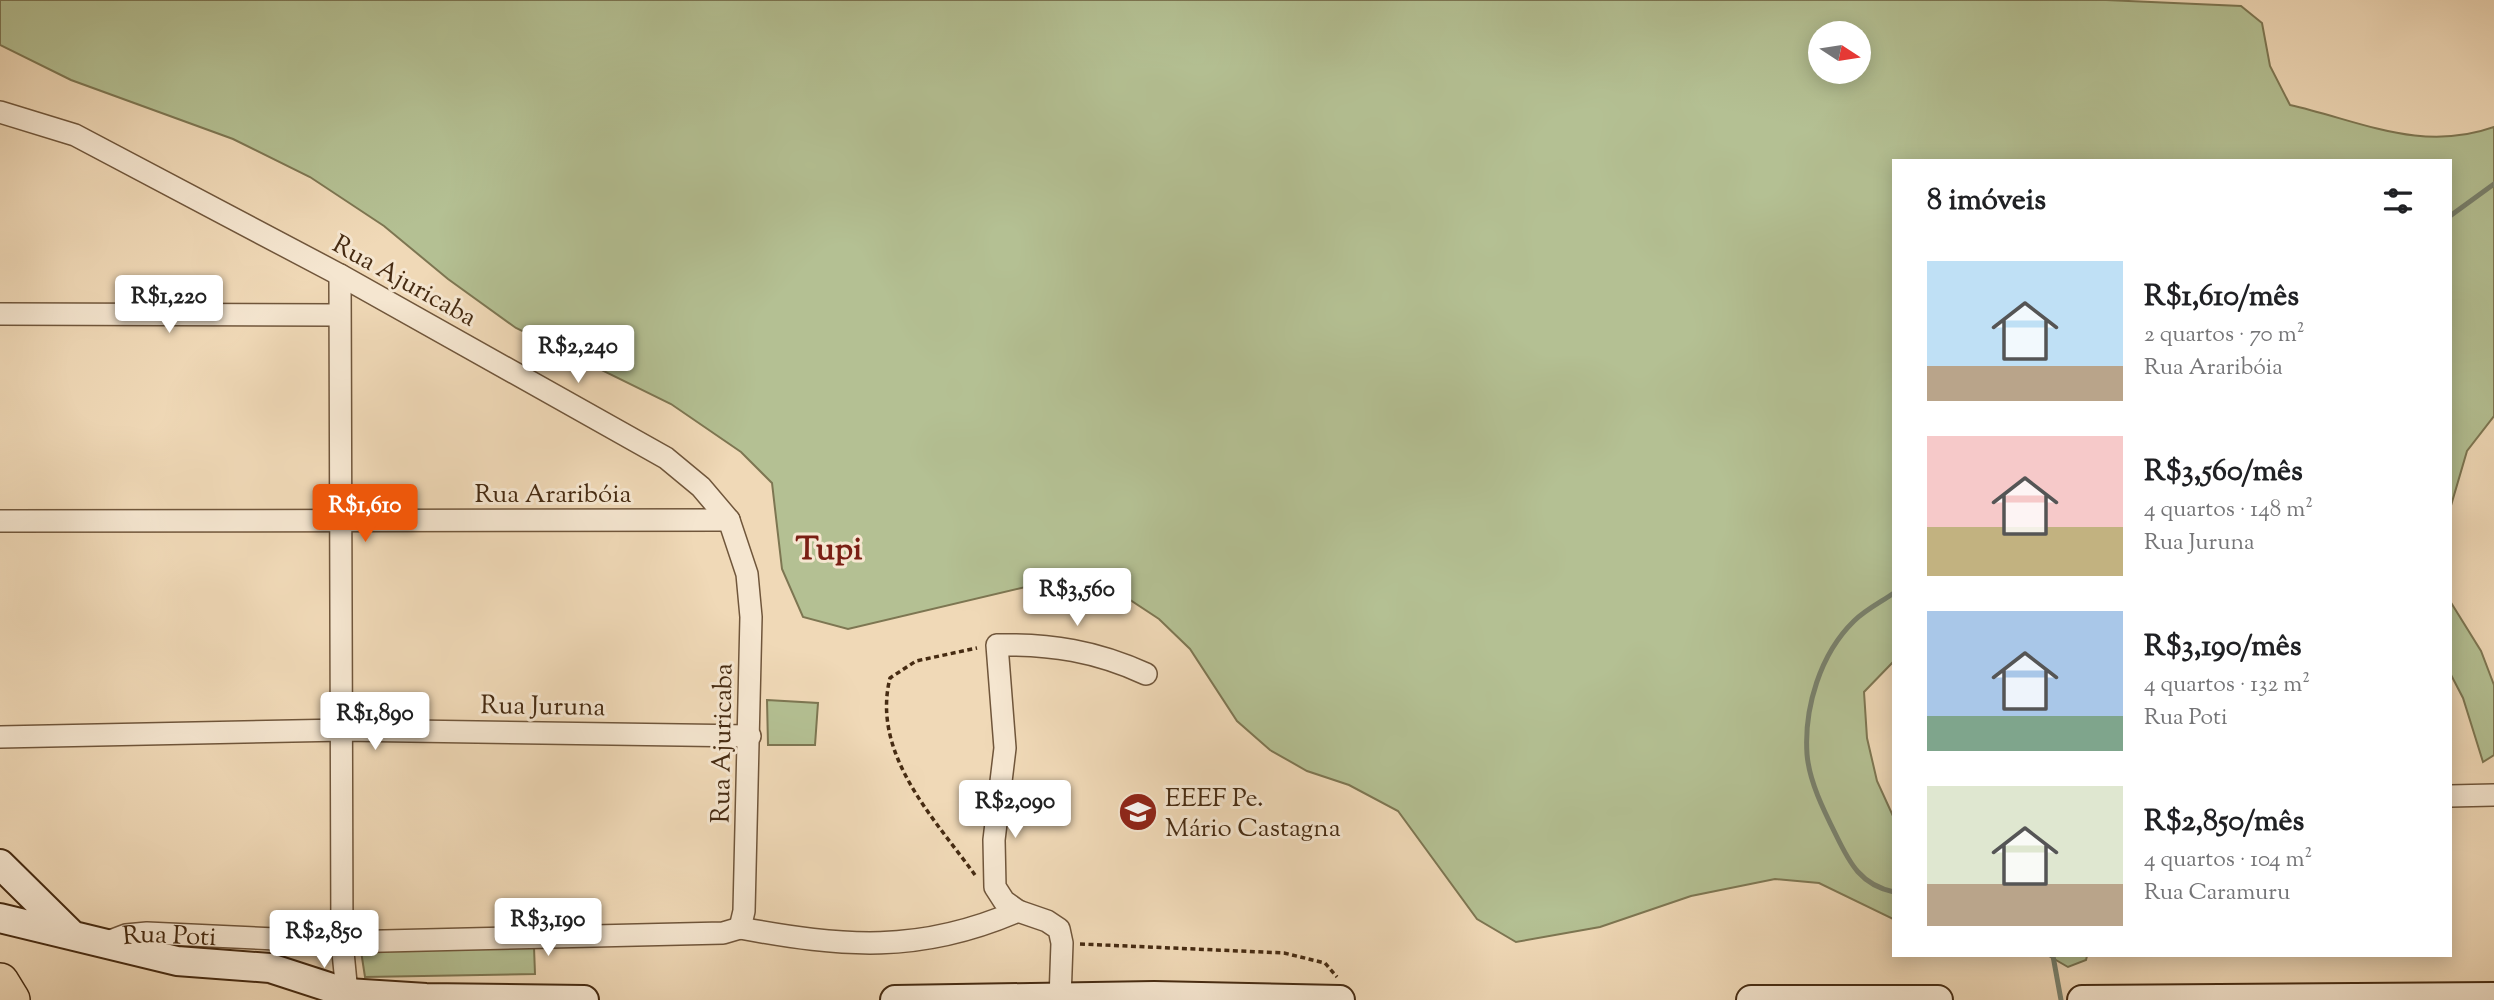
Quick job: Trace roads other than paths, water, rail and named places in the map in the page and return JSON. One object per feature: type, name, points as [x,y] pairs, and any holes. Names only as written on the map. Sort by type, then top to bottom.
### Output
[{"type":"highway","points":[[0,982],[11,1000]]},
{"type":"street","name":"Rua Ajuricaba","points":[[0,112],[75,135],[340,275],[666,458],[701,487],[729,520],[738,541],[748,584],[751,617],[744,911],[740,928]]},
{"type":"street","points":[[340,275],[338,523],[344,730],[342,942],[349,997]]},
{"type":"street","points":[[0,314],[338,315]]},
{"type":"street","name":"Rua Araribóia","points":[[0,521],[338,523],[729,520]]},
{"type":"street","points":[[1060,999],[1061,934],[1055,925],[1018,911],[997,894],[992,864],[1005,736],[996,645],[1034,644],[1096,653],[1146,674]]},
{"type":"street","name":"Rua Juruna","points":[[0,737],[344,730],[750,736]]},
{"type":"street","points":[[2452,796],[2494,795]]},
{"type":"street","points":[[0,864],[72,935]]},
{"type":"street","name":"Rua Poti","points":[[105,943],[125,935],[147,933],[342,942],[723,933],[740,928],[842,943],[911,943],[962,933],[1018,911]]},
{"type":"street","points":[[0,918],[177,961],[270,968],[349,997],[584,1000]]},
{"type":"street","points":[[895,1000],[1060,999],[1340,991]]},
{"type":"street","points":[[2083,1000],[2494,997]]},
{"type":"street","points":[[1769,1000],[1938,1000]]},
{"type":"waterway","points":[[2452,215],[2494,184]]},
{"type":"waterway","points":[[1892,594],[1858,617],[1832,649],[1823,665],[1812,700],[1807,736],[1808,764],[1814,785],[1846,855],[1865,879],[1892,891]]},
{"type":"waterway","points":[[2053,957],[2061,1000]]},
{"type":"place","name":"EEEF Pe. Mário Castagna","points":[[1138,812]]},
{"type":"district","name":"Tupi","points":[[829,547]]}]
